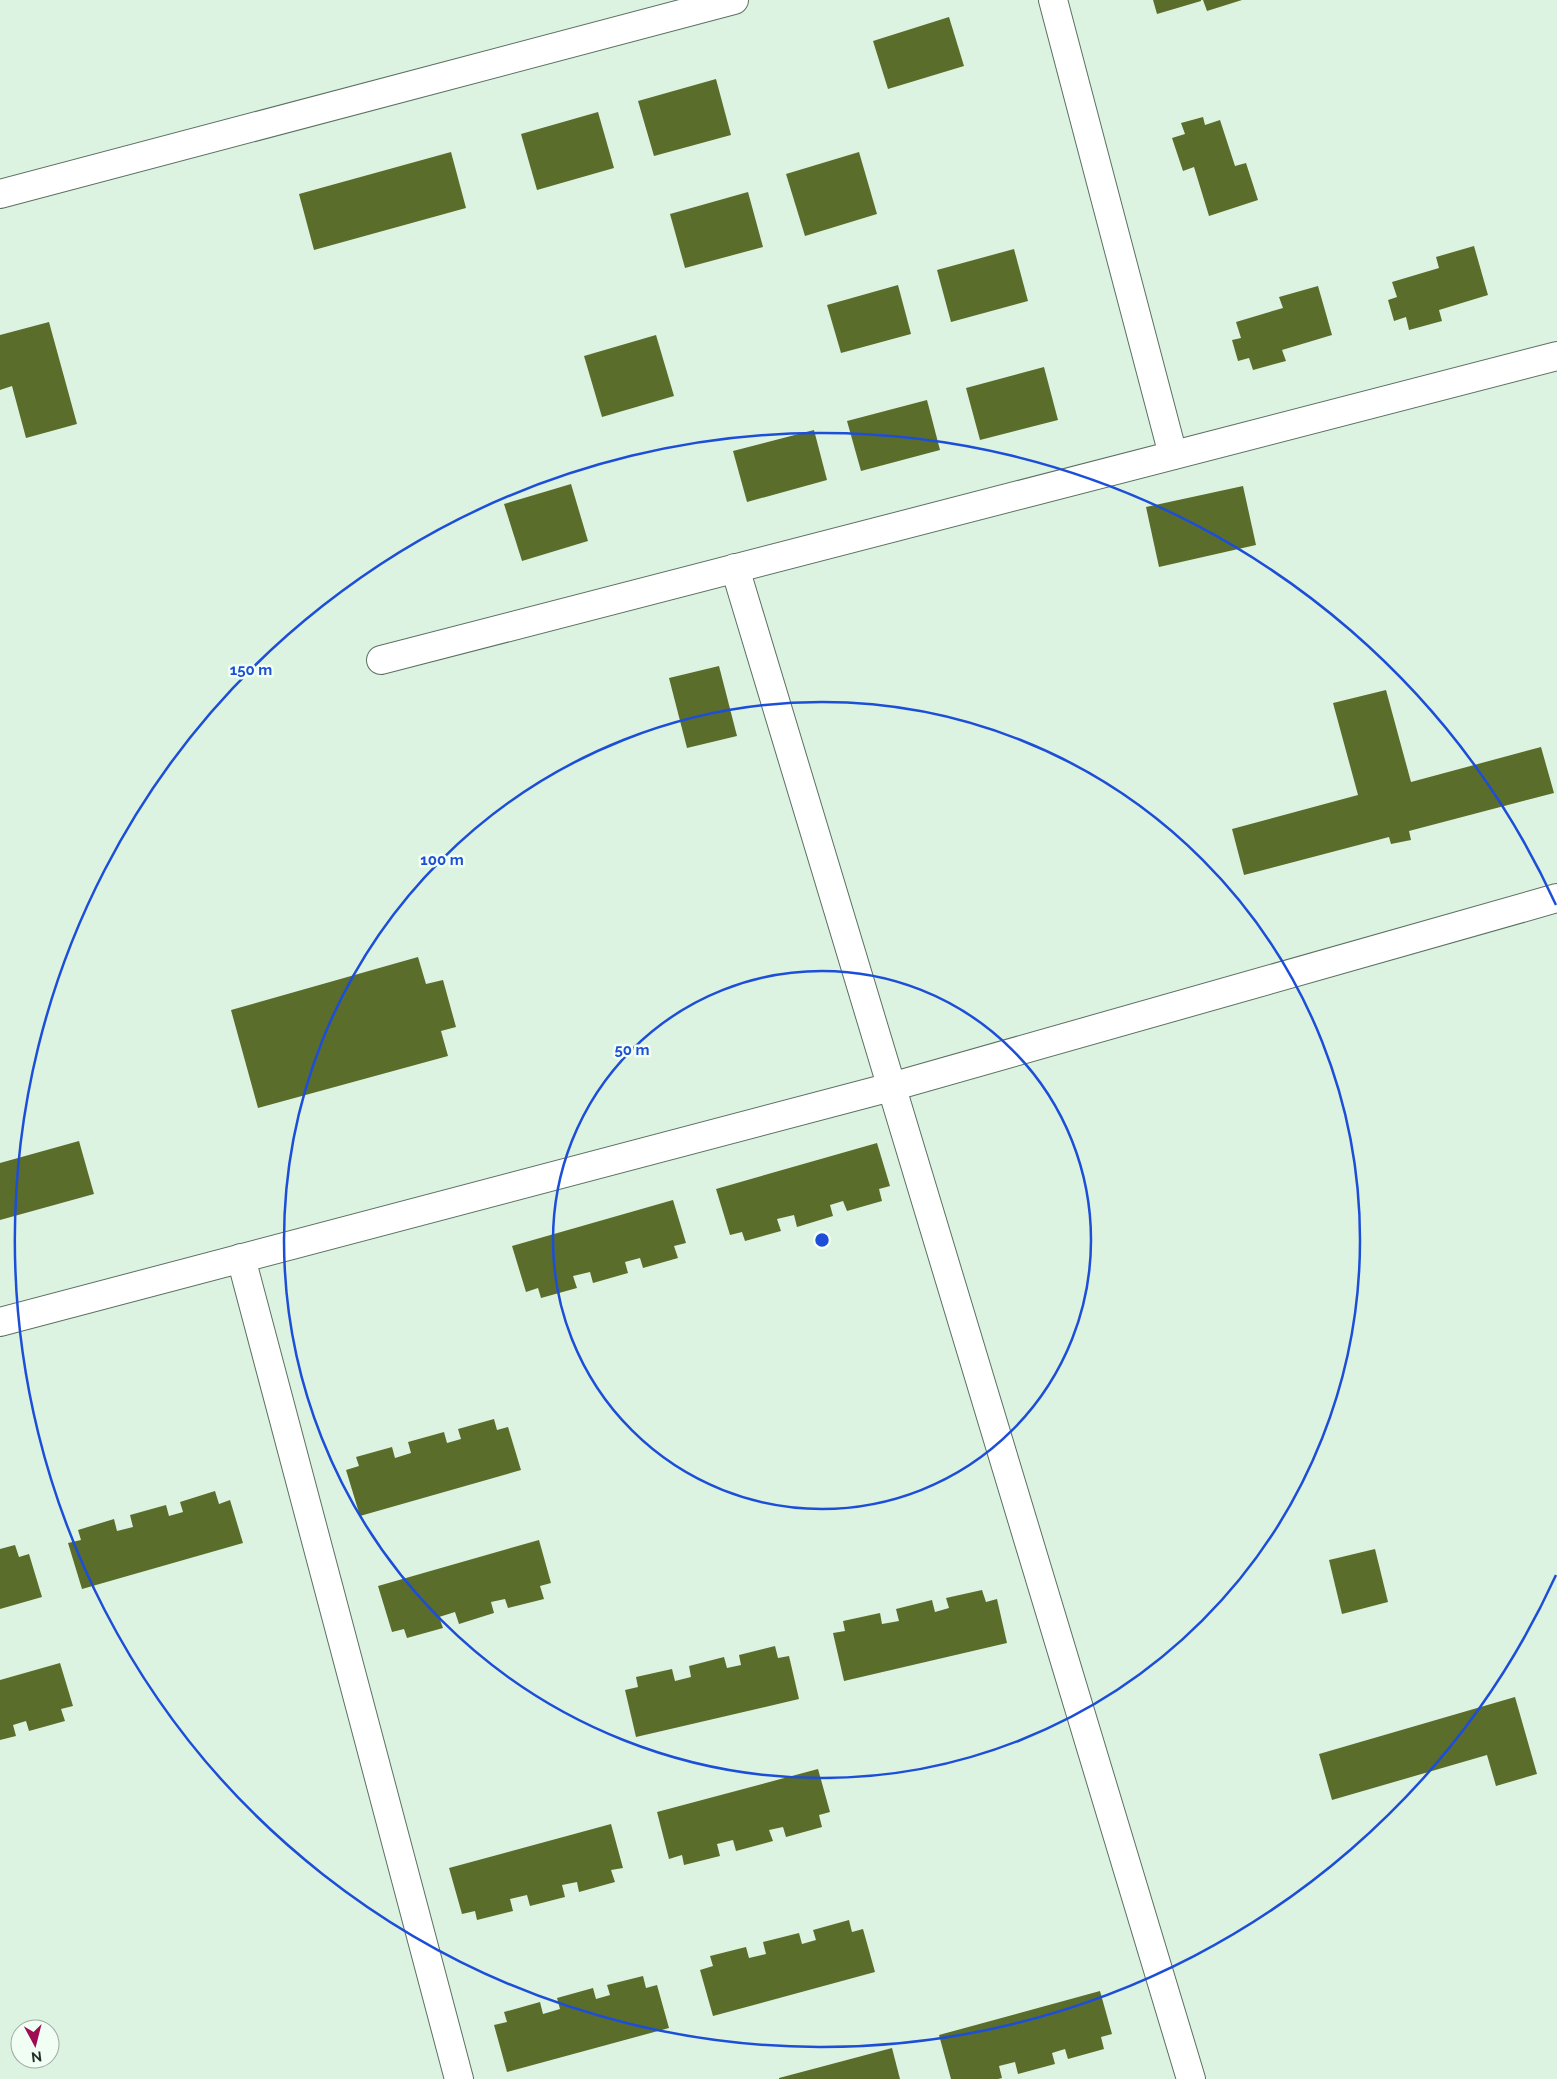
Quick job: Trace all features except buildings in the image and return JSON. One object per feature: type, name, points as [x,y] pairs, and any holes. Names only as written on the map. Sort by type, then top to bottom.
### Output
[{"type":"street","points":[[0,194],[734,0]]},
{"type":"street","points":[[1053,0],[1173,455]]},
{"type":"street","points":[[381,660],[1557,356]]},
{"type":"street","points":[[735,568],[1191,2079]]},
{"type":"street","points":[[0,1322],[891,1086],[1557,898]]},
{"type":"street","points":[[241,1258],[459,2079]]}]
